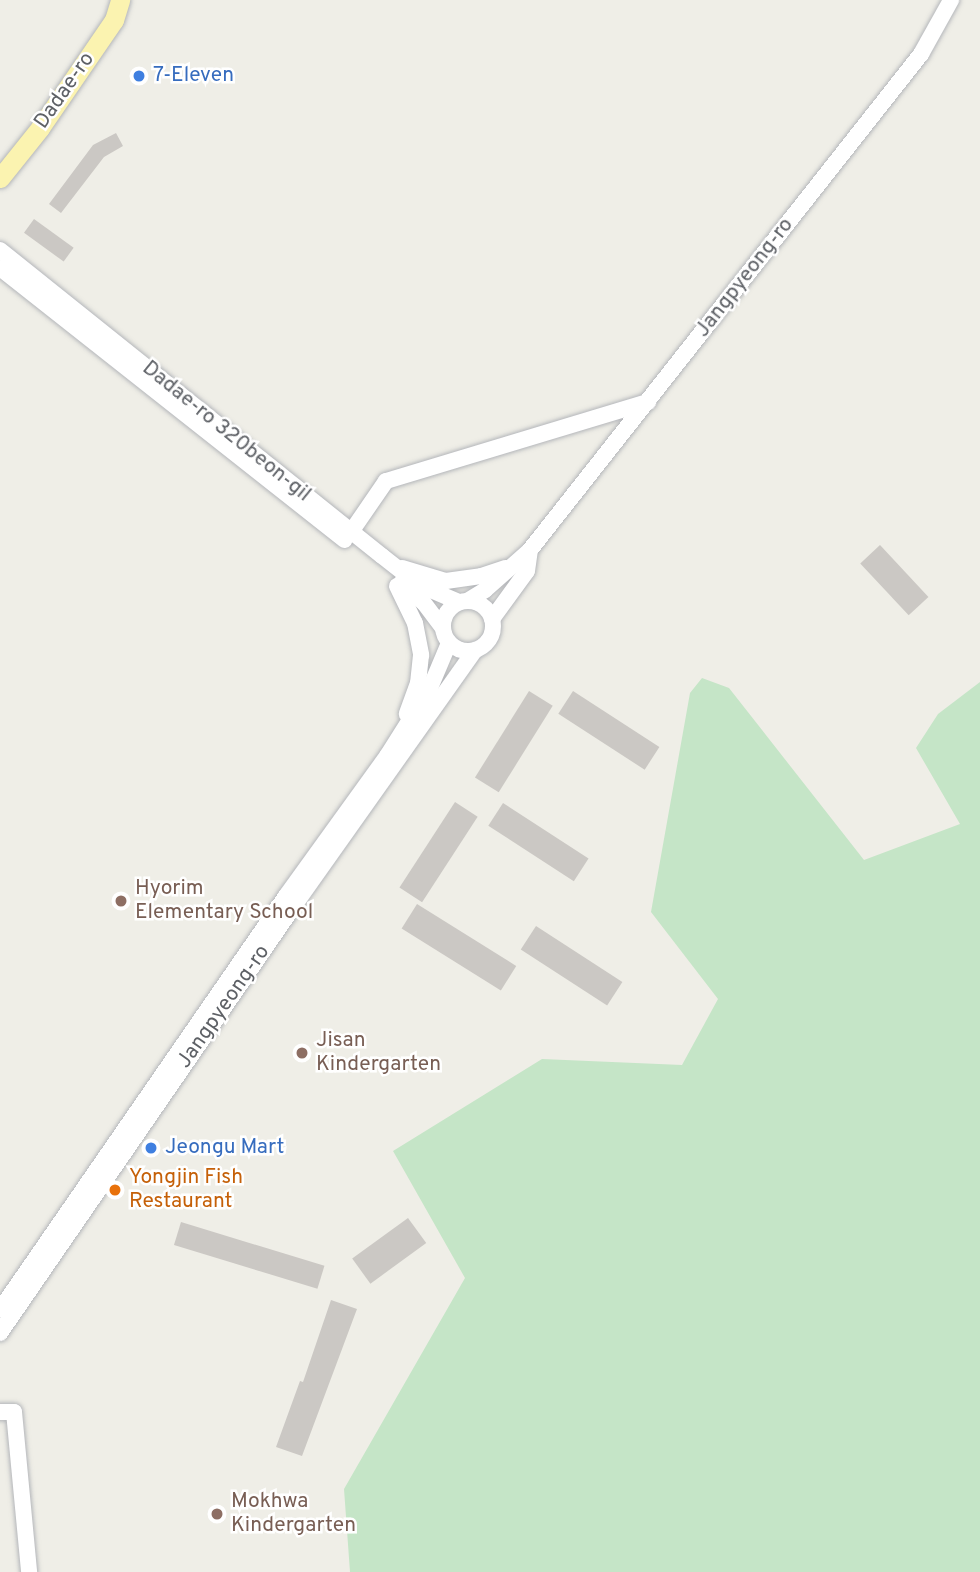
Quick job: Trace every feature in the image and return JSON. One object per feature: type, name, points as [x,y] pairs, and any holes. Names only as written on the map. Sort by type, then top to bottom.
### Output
[{"type":"main road","name":"Dadae-ro","points":[[0,178],[40,128],[114,20],[120,0]]},
{"type":"street","name":"Jangpyeong-ro","points":[[530,551],[920,54],[951,0]]},
{"type":"street","name":"Dadae-ro 320beon-gil","points":[[0,250],[351,533],[424,603],[442,627]]},
{"type":"street","name":"Dadae-ro 320beon-gil","points":[[0,268],[393,571],[435,594],[463,602]]},
{"type":"street","points":[[351,533],[386,481],[648,402]]},
{"type":"street","points":[[530,551],[527,571],[492,619],[490,638],[475,650],[463,652],[449,643],[442,627],[447,611],[500,578],[511,565],[530,551]]},
{"type":"street","points":[[404,728],[418,683],[421,655],[407,601],[393,571],[411,569],[446,581],[481,576],[511,565]]},
{"type":"street","points":[[463,602],[479,603],[492,619]]},
{"type":"street","name":"Jangpyeong-ro","points":[[0,1310],[291,900],[430,688],[449,643]]},
{"type":"street","name":"Jangpyeong-ro","points":[[291,900],[475,650]]},
{"type":"street","name":"Jangpyeong-ro","points":[[0,1333],[114,1153]]},
{"type":"street","points":[[0,1412],[14,1412],[29,1572]]},
{"type":"green space","points":[[702,678],[729,688],[864,860],[960,824],[916,748],[938,714],[980,682],[980,1572],[350,1572],[344,1489],[465,1278],[393,1151],[542,1059],[682,1065],[718,999],[651,912],[690,693]]},
{"type":"building","points":[[116,133],[123,146],[104,157],[61,213],[49,204],[93,145]]},
{"type":"building","points":[[34,219],[74,248],[64,262],[24,233]]},
{"type":"building","points":[[880,545],[928,597],[909,615],[860,563]]},
{"type":"building","points":[[529,691],[553,706],[499,792],[475,778]]},
{"type":"building","points":[[573,691],[659,747],[645,770],[558,714]]},
{"type":"building","points":[[455,802],[478,817],[422,902],[399,888]]},
{"type":"building","points":[[503,803],[589,859],[574,881],[488,826]]},
{"type":"building","points":[[417,904],[516,966],[501,991],[402,929]]},
{"type":"building","points":[[536,926],[622,982],[607,1006],[521,949]]},
{"type":"building","points":[[408,1218],[426,1243],[370,1284],[352,1259]]},
{"type":"building","points":[[181,1222],[324,1266],[317,1289],[174,1245]]},
{"type":"building","points":[[331,1300],[357,1309],[302,1456],[276,1447],[300,1381],[303,1382]]},
{"type":"place","name":"7-Eleven","points":[[139,76]]},
{"type":"place","name":"Hyorim Elementary School","points":[[121,901]]},
{"type":"place","name":"Jisan Kindergarten","points":[[302,1053]]},
{"type":"place","name":"Jeongu Mart","points":[[151,1148]]},
{"type":"place","name":"Yongjin Fish Restaurant","points":[[115,1190]]},
{"type":"place","name":"Mokhwa Kindergarten","points":[[217,1514]]}]
